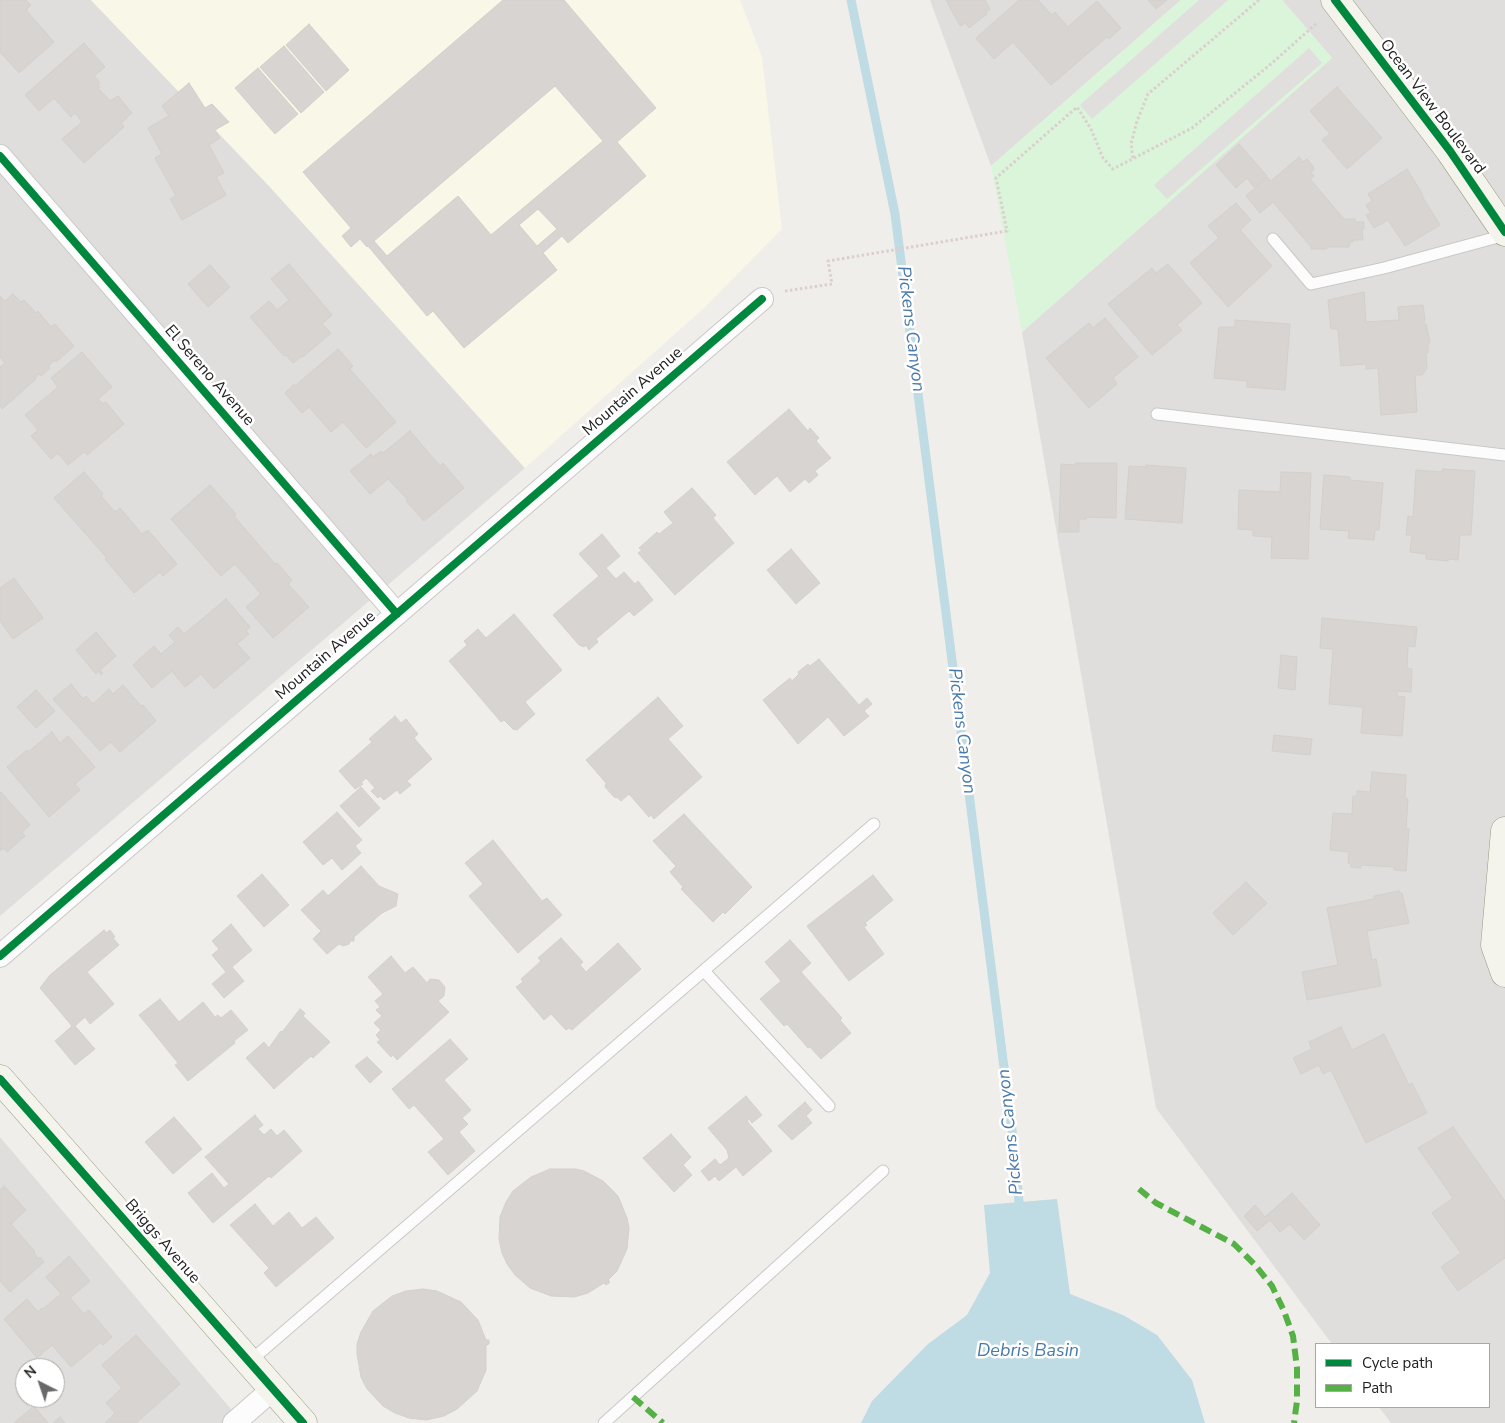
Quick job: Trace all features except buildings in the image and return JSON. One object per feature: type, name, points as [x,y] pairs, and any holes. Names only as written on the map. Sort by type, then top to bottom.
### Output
[{"type":"street","name":"Ocean View Boulevard","points":[[1336,2],[1450,151],[1505,234]]},
{"type":"street","name":"El Sereno Avenue","points":[[0,156],[397,614]]},
{"type":"street","name":"Mountain Avenue","points":[[0,956],[762,299]]},
{"type":"street","points":[[1505,831],[1495,945],[1505,973]]},
{"type":"street","name":"Briggs Avenue","points":[[0,1079],[303,1423]]},
{"type":"street","points":[[234,1423],[273,1389]]},
{"type":"lane","points":[[1273,239],[1311,284],[1384,268],[1505,234]]},
{"type":"lane","points":[[1157,414],[1505,455]]},
{"type":"lane","points":[[249,1362],[874,824]]},
{"type":"lane","points":[[704,971],[829,1106]]},
{"type":"lane","points":[[604,1423],[883,1171]]},
{"type":"path","points":[[1133,158],[1131,144],[1137,121],[1148,94],[1259,0]]},
{"type":"path","points":[[762,299],[773,293],[832,284],[828,261],[1007,231],[996,178],[1077,107],[1091,129],[1103,158],[1113,169],[1192,128],[1284,53],[1336,2]]},
{"type":"shaded area","points":[[0,0],[91,0],[270,187],[525,468],[0,916]]},
{"type":"shaded area","points":[[91,0],[740,0],[762,57],[782,229],[705,307],[525,468],[270,187]]},
{"type":"shaded area","points":[[930,0],[1181,0],[991,166]]},
{"type":"shaded area","points":[[1199,0],[1228,0],[1092,119],[1080,105]]},
{"type":"shaded area","points":[[1282,0],[1505,0],[1505,1423],[1391,1423],[1380,1408],[1490,1408],[1490,1343],[1331,1343],[1156,1108],[1022,332],[1332,58]]},
{"type":"shaded area","points":[[1309,48],[1322,63],[1167,199],[1154,185]]},
{"type":"shaded area","points":[[0,1137],[200,1373],[243,1423],[0,1423]]},
{"type":"green space","points":[[1181,0],[1282,0],[1332,58],[1022,332],[991,166]]},
{"type":"water","name":"Debris Basin","points":[[1057,1199],[1070,1294],[1123,1315],[1157,1335],[1192,1380],[1205,1423],[861,1423],[872,1401],[928,1344],[967,1315],[990,1273],[984,1205]]},
{"type":"waterway","name":"Pickens Canyon","points":[[851,0],[895,214],[1012,1130],[1020,1212]]},
{"type":"marked path","points":[[1139,1189],[1156,1203],[1234,1244],[1272,1286],[1293,1336],[1297,1368],[1297,1401],[1294,1423]]},
{"type":"marked path","points":[[633,1397],[663,1423]]},
{"type":"cycle path","points":[[1335,0],[1450,151],[1505,232]]},
{"type":"cycle path","points":[[0,156],[397,614]]},
{"type":"cycle path","points":[[0,956],[762,299]]},
{"type":"cycle path","points":[[0,1079],[303,1423]]}]
